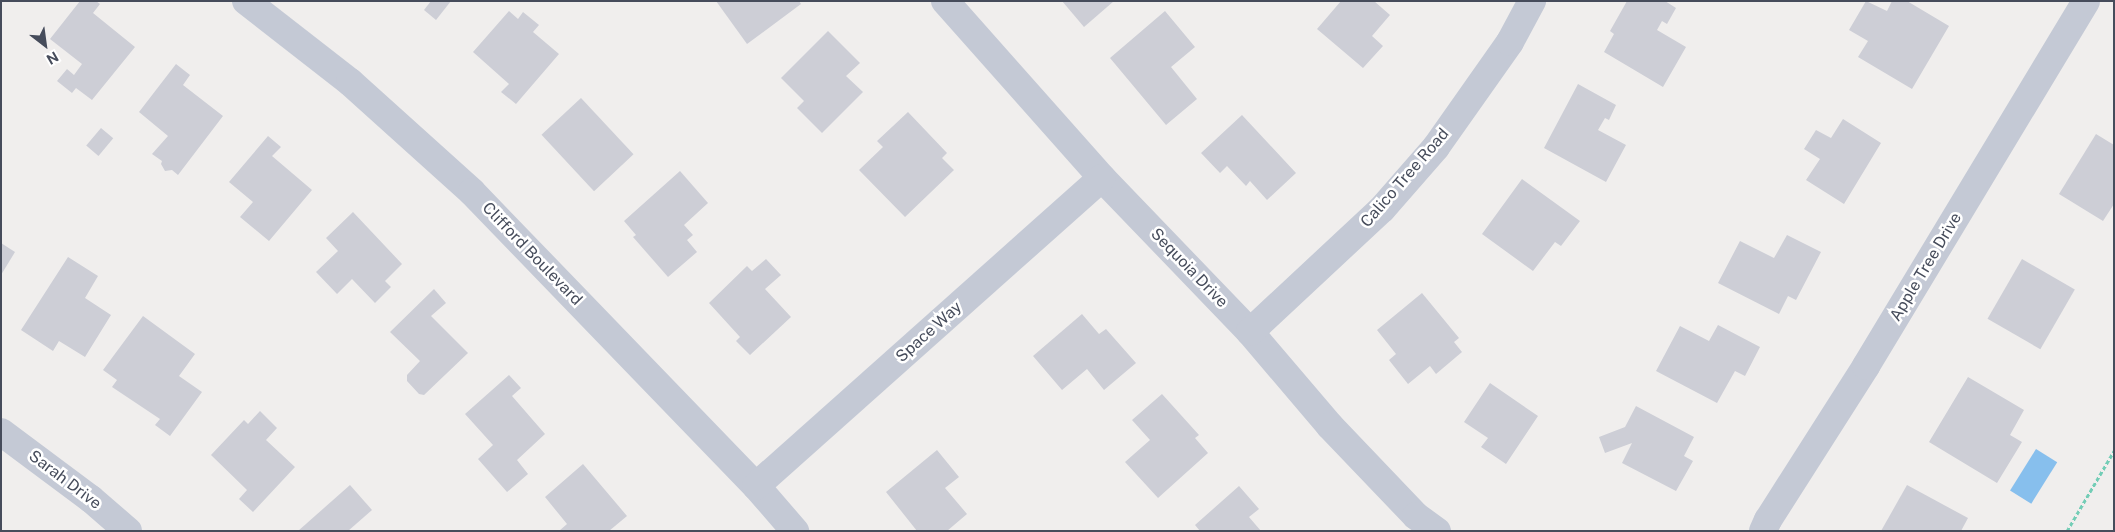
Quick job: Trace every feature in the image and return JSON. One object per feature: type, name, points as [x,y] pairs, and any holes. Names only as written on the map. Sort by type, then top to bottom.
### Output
[{"type":"street","name":"Clifford Boulevard","points":[[246,1],[350,82],[472,192],[756,486],[795,531]]},
{"type":"street","name":"Sequoia Drive","points":[[945,1],[1102,178],[1250,332],[1330,426],[1416,516],[1437,531]]},
{"type":"street","name":"Calico Tree Road","points":[[1250,332],[1382,209],[1436,147],[1510,42],[1532,1]]},
{"type":"street","name":"Apple Tree Drive","points":[[1763,531],[1768,520],[1866,366],[2086,1]]},
{"type":"street","name":"Space Way","points":[[756,486],[1102,178]]},
{"type":"street","name":"Sarah Drive","points":[[1,432],[91,499],[128,531]]},
{"type":"path","points":[[2066,531],[2114,452]]},
{"type":"water","points":[[2036,449],[2057,462],[2031,504],[2010,491]]},
{"type":"building","points":[[80,1],[96,1],[100,4],[93,13],[135,47],[92,100],[76,88],[72,93],[57,81],[67,69],[74,75],[82,64],[50,39]]},
{"type":"building","points":[[431,1],[451,1],[436,20],[424,10]]},
{"type":"building","points":[[716,1],[799,1],[801,4],[747,44]]},
{"type":"building","points":[[1062,1],[1114,1],[1084,27]]},
{"type":"building","points":[[1341,1],[1374,1],[1390,15],[1372,36],[1383,46],[1363,68],[1317,29]]},
{"type":"building","points":[[1627,1],[1665,1],[1676,8],[1667,24],[1662,21],[1657,30],[1686,47],[1663,87],[1604,52],[1614,34],[1610,31]]},
{"type":"building","points":[[1866,1],[1887,11],[1892,1],[1907,1],[1949,26],[1912,89],[1858,57],[1868,41],[1849,30]]},
{"type":"building","points":[[509,11],[518,19],[523,12],[539,25],[533,32],[559,54],[516,104],[501,92],[509,84],[473,52]]},
{"type":"building","points":[[1165,11],[1195,47],[1171,67],[1197,99],[1166,125],[1110,58]]},
{"type":"building","points":[[828,31],[860,63],[846,76],[863,92],[822,133],[797,108],[804,101],[781,78]]},
{"type":"building","points":[[176,64],[190,75],[183,85],[223,116],[178,175],[172,170],[165,171],[161,164],[162,161],[152,154],[168,136],[139,112]]},
{"type":"building","points":[[1578,84],[1616,105],[1609,120],[1605,118],[1598,130],[1626,145],[1606,182],[1544,148]]},
{"type":"building","points":[[581,98],[634,154],[594,191],[542,135]]},
{"type":"building","points":[[908,112],[947,153],[942,158],[954,170],[905,217],[859,170],[883,147],[877,141]]},
{"type":"building","points":[[1242,115],[1296,173],[1267,200],[1250,181],[1246,186],[1227,166],[1220,173],[1201,153]]},
{"type":"building","points":[[1843,119],[1881,143],[1844,204],[1806,180],[1820,159],[1804,149],[1816,130],[1831,138]]},
{"type":"building","points":[[101,128],[113,138],[98,156],[86,146]]},
{"type":"building","points":[[2096,134],[2114,145],[2114,204],[2103,221],[2059,194]]},
{"type":"building","points":[[268,136],[281,147],[272,156],[312,190],[269,241],[240,217],[253,202],[229,182]]},
{"type":"building","points":[[680,171],[708,203],[684,225],[693,235],[687,240],[697,252],[668,277],[633,237],[636,235],[624,221]]},
{"type":"building","points":[[1522,179],[1580,221],[1561,246],[1555,242],[1533,271],[1482,234]]},
{"type":"building","points":[[353,212],[402,264],[385,281],[391,287],[375,303],[352,279],[337,294],[316,272],[338,251],[326,238]]},
{"type":"building","points":[[1787,235],[1821,252],[1796,300],[1788,296],[1779,314],[1718,283],[1740,241],[1774,258]]},
{"type":"building","points":[[1,243],[15,252],[1,275]]},
{"type":"building","points":[[68,257],[98,276],[85,298],[111,315],[85,357],[59,341],[53,351],[21,330]]},
{"type":"building","points":[[766,259],[781,275],[765,289],[791,317],[750,355],[736,341],[740,337],[709,303],[747,266],[752,271]]},
{"type":"building","points":[[2022,259],[2075,289],[2040,349],[1988,319]]},
{"type":"building","points":[[434,289],[446,303],[431,316],[468,353],[424,395],[419,394],[407,381],[407,375],[420,361],[390,332]]},
{"type":"building","points":[[1422,293],[1459,338],[1454,342],[1462,352],[1436,374],[1430,366],[1408,384],[1389,360],[1396,354],[1377,330]]},
{"type":"building","points":[[1082,314],[1099,334],[1106,329],[1136,363],[1104,390],[1087,369],[1062,390],[1033,356]]},
{"type":"building","points":[[143,316],[195,354],[179,376],[202,392],[170,436],[155,425],[160,419],[112,387],[117,380],[103,370]]},
{"type":"building","points":[[1718,325],[1760,347],[1745,376],[1735,371],[1717,403],[1656,371],[1680,326],[1709,341]]},
{"type":"building","points":[[509,375],[521,388],[512,396],[545,434],[517,460],[528,474],[507,492],[478,459],[493,445],[465,414]]},
{"type":"building","points":[[1968,377],[2024,410],[2010,435],[2022,442],[1997,483],[1929,442]]},
{"type":"building","points":[[1490,383],[1538,416],[1506,464],[1481,447],[1488,438],[1464,422]]},
{"type":"building","points":[[1162,394],[1199,435],[1195,438],[1208,453],[1158,498],[1125,462],[1150,440],[1132,420]]},
{"type":"building","points":[[1636,406],[1694,437],[1684,456],[1693,461],[1676,491],[1622,463],[1632,443],[1605,453],[1599,437],[1625,427]]},
{"type":"building","points":[[260,411],[277,428],[266,440],[295,467],[253,512],[239,499],[247,490],[211,455],[244,420],[248,424]]},
{"type":"building","points":[[937,450],[959,477],[945,488],[967,514],[947,531],[917,531],[886,492]]},
{"type":"building","points":[[583,464],[627,516],[609,531],[559,531],[567,524],[545,497]]},
{"type":"building","points":[[350,485],[372,510],[348,531],[298,531]]},
{"type":"building","points":[[1907,485],[1968,518],[1961,531],[1881,531]]},
{"type":"building","points":[[1239,486],[1259,509],[1249,517],[1261,531],[1200,531],[1195,525]]}]
